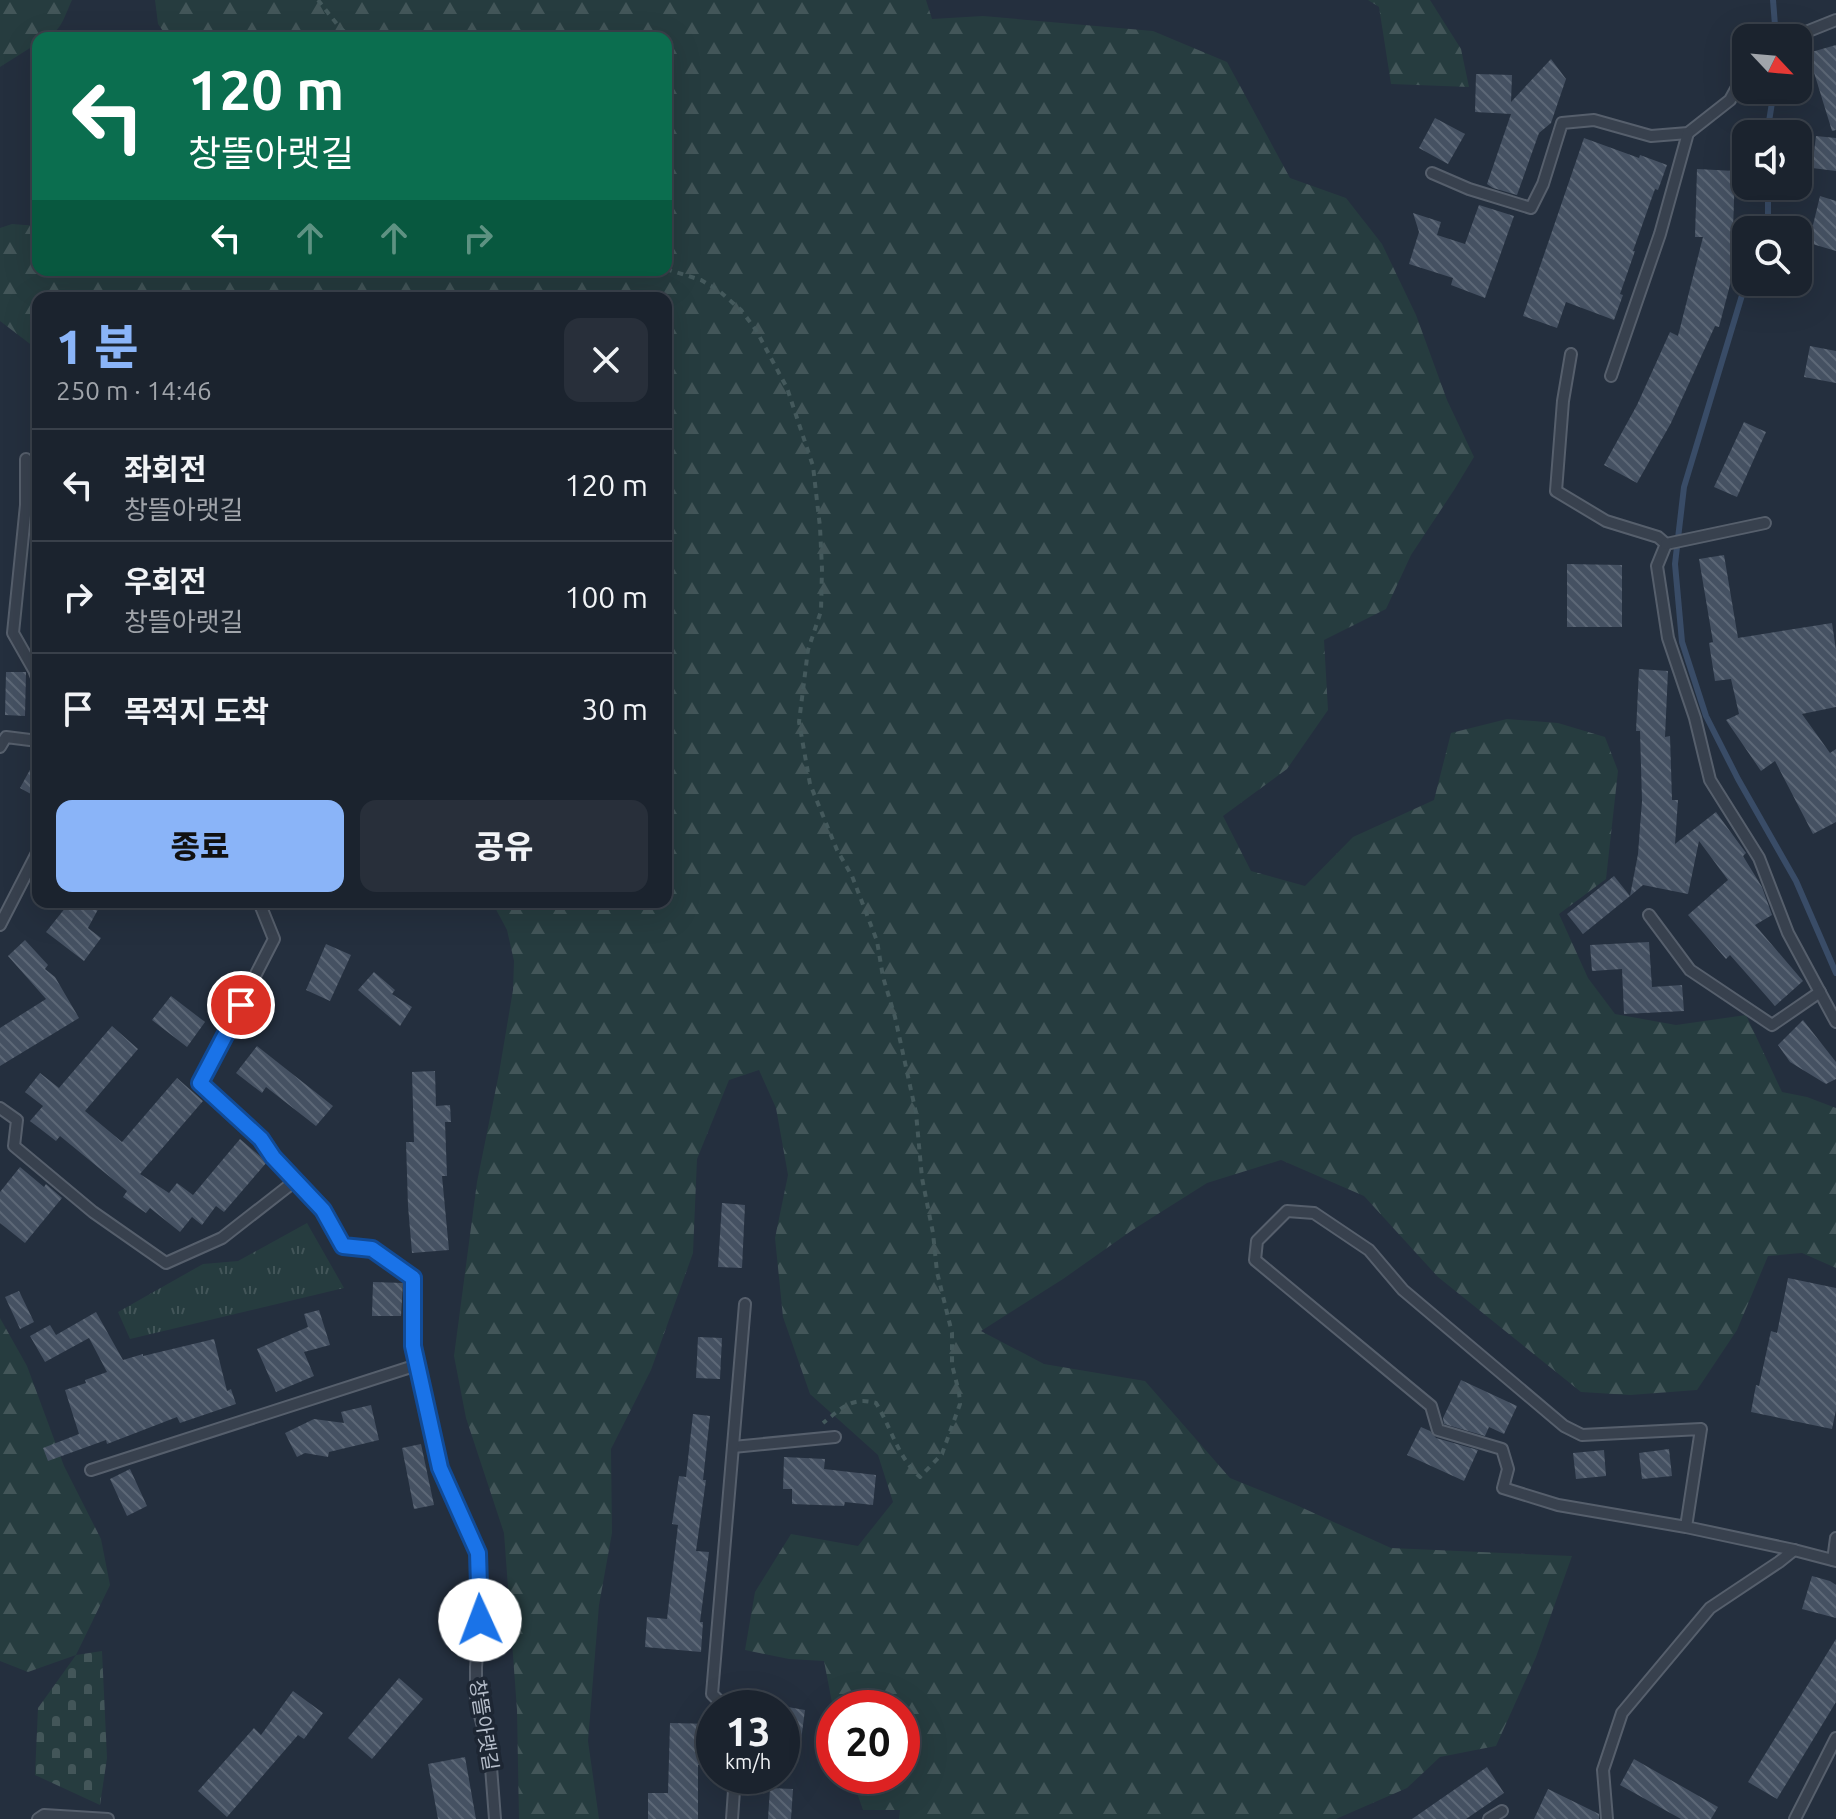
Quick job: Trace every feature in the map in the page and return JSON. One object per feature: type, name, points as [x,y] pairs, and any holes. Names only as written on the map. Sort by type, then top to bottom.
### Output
[{"type":"lane","points":[[1812,30],[1836,20]]},
{"type":"lane","points":[[1432,173],[1469,189],[1531,208],[1543,184],[1562,123],[1594,120],[1651,136],[1688,133],[1732,96]]},
{"type":"lane","points":[[1611,376],[1660,234],[1688,133]]},
{"type":"lane","points":[[1571,354],[1563,401],[1556,491],[1606,521],[1658,537],[1667,544]]},
{"type":"lane","points":[[26,459],[26,505],[13,633],[32,666]]},
{"type":"lane","points":[[1667,544],[1765,523]]},
{"type":"lane","points":[[1667,544],[1657,566],[1668,638],[1695,718],[1710,780],[1759,858],[1788,933],[1836,1022]]},
{"type":"lane","points":[[0,747],[6,737],[32,740]]},
{"type":"lane","points":[[0,925],[32,863]]},
{"type":"lane","name":"창뜰아랫길","points":[[261,908],[274,939],[200,1083],[261,1139],[273,1157],[323,1210],[343,1246],[372,1249],[413,1278],[413,1346],[440,1468],[478,1553],[480,1620],[476,1700],[490,1754],[495,1819]]},
{"type":"lane","points":[[1649,915],[1690,970],[1772,1025],[1820,992]]},
{"type":"lane","points":[[0,1108],[17,1120],[14,1146],[93,1212],[166,1263],[222,1238],[295,1181]]},
{"type":"lane","points":[[1686,1527],[1701,1429],[1582,1435],[1564,1426],[1403,1290],[1369,1250],[1314,1213],[1287,1211],[1257,1241],[1255,1260],[1431,1406],[1438,1430],[1502,1449],[1508,1469],[1503,1488],[1558,1505],[1686,1527],[1834,1560],[1836,1538]]},
{"type":"lane","points":[[712,1690],[745,1304]]},
{"type":"lane","points":[[91,1470],[417,1365]]},
{"type":"lane","points":[[733,1447],[835,1437]]},
{"type":"lane","points":[[1607,1819],[1603,1770],[1622,1713],[1710,1608],[1794,1550]]},
{"type":"lane","points":[[1795,1819],[1836,1738]]},
{"type":"lane","points":[[732,1819],[734,1794]]},
{"type":"lane","points":[[1489,1819],[1502,1811]]},
{"type":"lane","points":[[38,1819],[44,1815],[108,1819]]},
{"type":"path","points":[[318,0],[345,32]]},
{"type":"path","points":[[672,271],[701,280],[718,290],[741,310],[756,330],[787,388],[813,466],[820,527],[821,611],[808,650],[799,722],[810,784],[837,850],[852,876],[877,941],[916,1113],[922,1178],[937,1272],[952,1333],[952,1365],[959,1392],[960,1404],[942,1454],[920,1477],[908,1466],[876,1403],[853,1401],[800,1440]]},
{"type":"green space","points":[[0,0],[72,0],[56,30],[32,32],[32,47],[0,67]]},
{"type":"green space","points":[[155,0],[926,0],[932,19],[983,16],[1153,31],[1227,62],[1290,178],[1346,198],[1382,244],[1416,315],[1447,400],[1474,457],[1411,555],[1386,609],[1324,640],[1328,710],[1287,769],[1223,816],[1251,871],[1305,886],[1353,837],[1434,800],[1451,733],[1507,719],[1558,723],[1605,737],[1618,771],[1606,879],[1559,914],[1588,978],[1615,1014],[1676,1025],[1746,1015],[1782,1092],[1836,1108],[1836,1268],[1802,1253],[1768,1256],[1737,1330],[1697,1390],[1630,1395],[1581,1392],[1438,1277],[1364,1196],[1281,1160],[1207,1183],[981,1331],[1044,1364],[1145,1381],[1230,1478],[1391,1548],[1572,1556],[1536,1657],[1496,1746],[1440,1757],[1407,1788],[1336,1819],[899,1819],[900,1810],[863,1810],[857,1794],[920,1794],[920,1690],[830,1690],[824,1661],[789,1659],[745,1650],[755,1592],[791,1534],[858,1546],[893,1502],[878,1455],[810,1394],[783,1317],[775,1238],[788,1175],[776,1108],[759,1070],[729,1080],[697,1159],[693,1253],[651,1370],[611,1449],[612,1533],[599,1605],[588,1741],[599,1819],[519,1819],[517,1710],[504,1533],[466,1418],[454,1356],[477,1182],[513,990],[514,961],[507,930],[495,908],[672,908],[672,292],[32,292],[32,345],[0,321],[0,228],[12,224],[32,226],[32,276],[672,276],[672,32],[164,32],[158,24]]},
{"type":"green space","points":[[1368,0],[1430,0],[1461,49],[1469,87],[1391,84],[1379,7]]},
{"type":"green space","points":[[307,1223],[344,1288],[130,1339],[118,1312],[203,1264],[238,1261]]},
{"type":"green space","points":[[0,1318],[27,1366],[64,1466],[101,1539],[110,1585],[76,1655],[28,1672],[0,1661]]},
{"type":"green space","points":[[102,1651],[107,1758],[100,1805],[35,1775],[38,1708],[76,1655]]},
{"type":"building","points":[[1836,45],[1836,130],[1832,131],[1812,66],[1812,52]]},
{"type":"building","points":[[1551,59],[1566,79],[1551,123],[1539,133],[1517,195],[1493,188],[1487,184],[1511,114],[1475,112],[1476,74],[1512,75],[1511,102]]},
{"type":"building","points":[[1435,118],[1465,134],[1448,164],[1419,148]]},
{"type":"building","points":[[1816,136],[1836,138],[1836,171],[1812,168]]},
{"type":"building","points":[[1584,138],[1667,165],[1633,251],[1614,320],[1566,302],[1557,328],[1523,316]]},
{"type":"building","points":[[1697,169],[1732,171],[1732,277],[1719,327],[1715,326],[1671,423],[1637,483],[1604,465],[1637,405],[1670,332],[1678,336],[1703,237],[1695,237]]},
{"type":"building","points":[[1820,196],[1836,201],[1836,251],[1812,244]]},
{"type":"building","points":[[1479,205],[1514,216],[1485,298],[1451,285],[1453,278],[1409,264],[1419,232],[1413,213],[1441,222],[1437,235],[1465,244]]},
{"type":"building","points":[[1810,346],[1836,351],[1836,383],[1804,377]]},
{"type":"building","points":[[1744,422],[1766,432],[1737,497],[1714,487]]},
{"type":"building","points":[[1724,555],[1738,638],[1832,623],[1836,650],[1836,707],[1802,714],[1830,753],[1836,749],[1836,822],[1813,834],[1775,761],[1761,771],[1726,720],[1739,714],[1731,679],[1715,681],[1709,643],[1713,642],[1699,559]]},
{"type":"building","points":[[1567,564],[1622,565],[1622,627],[1567,627]]},
{"type":"building","points":[[1639,669],[1668,671],[1665,737],[1670,736],[1672,800],[1678,800],[1675,844],[1716,812],[1746,853],[1743,856],[1762,887],[1772,915],[1755,925],[1803,981],[1775,1006],[1730,955],[1726,959],[1688,915],[1728,880],[1699,841],[1688,894],[1643,885],[1630,896],[1638,854],[1642,801],[1640,731],[1636,731]]},
{"type":"building","points":[[6,672],[26,672],[25,716],[5,715]]},
{"type":"building","points":[[32,766],[32,795],[20,788]]},
{"type":"building","points":[[1614,876],[1630,896],[1583,934],[1567,914]]},
{"type":"building","points":[[65,908],[99,908],[88,928],[101,938],[84,961],[46,932]]},
{"type":"building","points":[[25,940],[48,965],[45,969],[55,977],[79,1018],[0,1066],[0,1028],[46,999],[8,956]]},
{"type":"building","points":[[1649,942],[1652,987],[1682,985],[1684,1011],[1624,1014],[1622,969],[1592,971],[1590,945]]},
{"type":"building","points":[[326,944],[351,955],[330,1001],[306,990]]},
{"type":"building","points":[[374,972],[395,990],[392,994],[412,1007],[400,1026],[358,990]]},
{"type":"building","points":[[171,996],[205,1022],[187,1047],[152,1020]]},
{"type":"building","points":[[1803,1020],[1836,1062],[1836,1079],[1826,1084],[1790,1062],[1778,1045]]},
{"type":"building","points":[[112,1026],[138,1049],[85,1111],[122,1142],[177,1078],[203,1101],[140,1174],[169,1193],[177,1183],[193,1195],[240,1139],[267,1162],[224,1212],[216,1206],[202,1225],[192,1217],[180,1232],[150,1208],[146,1213],[123,1197],[127,1191],[60,1136],[56,1141],[30,1121],[43,1106],[25,1092],[40,1073],[59,1088]]},
{"type":"building","points":[[257,1046],[333,1106],[316,1126],[266,1087],[262,1093],[236,1073]]},
{"type":"building","points":[[435,1071],[436,1106],[450,1105],[451,1122],[445,1122],[447,1176],[442,1176],[449,1250],[412,1253],[406,1142],[414,1142],[412,1072]]},
{"type":"building","points":[[20,1167],[62,1198],[25,1243],[0,1223],[0,1192]]},
{"type":"building","points":[[722,1203],[745,1205],[742,1268],[718,1267]]},
{"type":"building","points":[[1788,1278],[1836,1288],[1836,1410],[1832,1429],[1751,1412],[1771,1331],[1777,1333]]},
{"type":"building","points":[[373,1282],[403,1283],[401,1316],[372,1316]]},
{"type":"building","points":[[19,1291],[34,1322],[20,1329],[5,1297]]},
{"type":"building","points":[[319,1310],[330,1345],[304,1352],[314,1376],[276,1392],[257,1349],[308,1327],[304,1314]]},
{"type":"building","points":[[96,1312],[123,1360],[214,1339],[227,1391],[231,1389],[236,1404],[180,1423],[177,1417],[107,1444],[106,1440],[48,1461],[43,1448],[79,1434],[65,1390],[107,1372],[89,1338],[45,1362],[30,1336],[50,1325],[56,1335]]},
{"type":"building","points":[[698,1337],[722,1338],[720,1379],[696,1378]]},
{"type":"building","points":[[1461,1380],[1517,1406],[1504,1434],[1489,1427],[1485,1436],[1444,1424],[1443,1418]]},
{"type":"building","points":[[371,1405],[379,1440],[329,1452],[328,1457],[305,1453],[297,1457],[285,1433],[314,1419],[344,1423],[341,1412]]},
{"type":"building","points":[[693,1414],[710,1416],[703,1480],[706,1480],[696,1551],[709,1552],[700,1622],[703,1622],[701,1652],[645,1647],[647,1617],[667,1619],[678,1525],[672,1524],[679,1476],[686,1477]]},
{"type":"building","points":[[1421,1427],[1436,1438],[1478,1450],[1464,1481],[1407,1455]]},
{"type":"building","points":[[421,1444],[434,1505],[414,1509],[402,1448]]},
{"type":"building","points":[[1669,1449],[1672,1476],[1642,1479],[1639,1453]]},
{"type":"building","points":[[1604,1450],[1606,1476],[1576,1479],[1573,1453]]},
{"type":"building","points":[[784,1457],[825,1459],[824,1469],[876,1475],[873,1505],[845,1502],[844,1506],[792,1504],[792,1489],[783,1489]]},
{"type":"building","points":[[130,1469],[147,1506],[127,1516],[110,1479]]},
{"type":"building","points":[[1812,1576],[1836,1585],[1836,1618],[1802,1609]]},
{"type":"building","points":[[1836,1639],[1836,1702],[1777,1799],[1748,1782]]},
{"type":"building","points":[[399,1678],[423,1699],[372,1759],[348,1738]]},
{"type":"building","points":[[293,1691],[323,1713],[304,1739],[298,1735],[227,1817],[198,1791],[254,1728],[261,1735]]},
{"type":"building","points":[[800,1709],[805,1710],[800,1748]]},
{"type":"building","points":[[670,1723],[696,1724],[698,1819],[648,1819],[648,1793],[668,1793]]},
{"type":"building","points":[[465,1757],[476,1819],[438,1819],[428,1764]]},
{"type":"building","points":[[1634,1759],[1718,1807],[1711,1819],[1681,1819],[1620,1785]]},
{"type":"building","points":[[1487,1767],[1504,1793],[1466,1819],[1412,1819]]},
{"type":"building","points":[[1548,1789],[1599,1814],[1599,1819],[1534,1819]]},
{"type":"building","points":[[770,1794],[793,1794],[791,1819],[768,1819]]},
{"type":"waterway","points":[[1773,0],[1775,24]]},
{"type":"waterway","points":[[1769,120],[1772,104]]},
{"type":"waterway","points":[[1768,200],[1768,216]]},
{"type":"waterway","points":[[1742,296],[1684,487],[1675,564],[1682,642],[1706,716],[1796,881],[1836,973]]},
{"type":"route","points":[[241,1005],[200,1083],[261,1139],[273,1157],[323,1210],[343,1246],[372,1249],[413,1278],[413,1346],[422,1394],[440,1468],[478,1553],[480,1620]]}]
